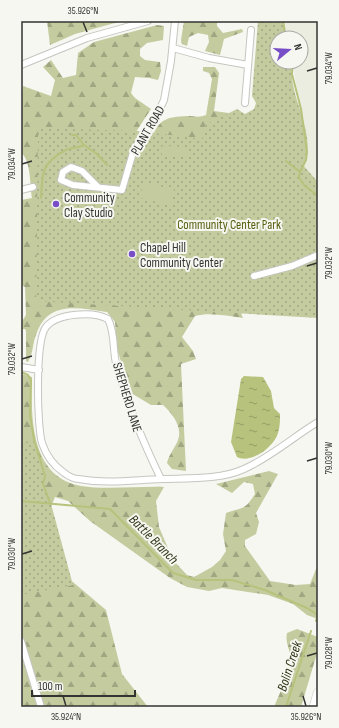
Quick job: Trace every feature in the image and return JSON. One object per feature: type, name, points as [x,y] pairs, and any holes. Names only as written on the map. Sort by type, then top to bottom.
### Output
[{"type":"main road","points":[[314,707],[318,693]]},
{"type":"street","points":[[21,65],[87,38],[148,21]]},
{"type":"street","name":"PLANT ROAD","points":[[98,187],[82,171],[71,167],[63,172],[61,180],[73,185],[122,190],[134,149],[154,120],[164,100],[173,48],[175,21]]},
{"type":"street","points":[[245,104],[251,30]]},
{"type":"street","points":[[173,48],[209,58],[248,65]]},
{"type":"street","points":[[21,190],[33,187]]},
{"type":"street","points":[[254,276],[292,266],[318,255]]},
{"type":"street","name":"SHEPHERD LANE","points":[[161,479],[129,408],[116,365],[113,333],[108,320],[99,316],[72,315],[51,322],[45,328],[42,338],[39,370],[40,435],[47,456],[68,476],[80,480],[109,482],[208,477],[243,470],[268,456],[318,422]]},
{"type":"street","points":[[21,368],[39,370]]},
{"type":"street","points":[[21,641],[41,707]]},
{"type":"shaded area","points":[[283,21],[318,21],[318,182],[303,165],[306,160],[294,70],[309,70],[309,30],[285,30]]},
{"type":"green space","points":[[47,21],[122,21],[75,34],[50,45]]},
{"type":"green space","points":[[184,21],[217,21],[217,26],[223,33],[242,29],[243,32],[224,39],[220,55],[205,51],[209,42],[208,35],[198,33],[189,37],[187,46],[182,44],[181,40]]},
{"type":"green space","name":"Community Center Park","points":[[258,21],[283,21],[285,30],[269,30],[269,70],[292,70],[293,85],[308,143],[307,154],[303,165],[318,182],[318,318],[36,301],[38,128],[139,131],[202,139],[205,125],[237,109],[245,114],[254,109],[256,103],[252,96]]},
{"type":"green space","points":[[157,25],[164,26],[163,40],[147,43],[140,49],[140,56],[145,60],[160,62],[161,71],[158,80],[135,77],[131,93],[135,98],[151,109],[132,138],[238,306],[243,318],[213,314],[195,316],[182,337],[193,351],[196,359],[181,364],[186,471],[172,469],[167,463],[177,443],[179,435],[178,425],[173,416],[163,405],[151,405],[131,393],[117,349],[115,322],[107,312],[75,308],[56,311],[48,316],[41,324],[36,335],[28,362],[26,361],[26,331],[25,329],[21,329],[21,323],[26,315],[25,287],[21,285],[21,200],[32,198],[30,174],[27,161],[21,153],[21,101],[23,86],[51,96],[55,80],[43,67],[51,60],[63,78],[76,75],[78,53],[94,42]]},
{"type":"green space","points":[[203,67],[215,67],[219,73],[214,111],[236,114],[246,153],[152,137],[158,126],[169,118],[187,116],[199,117],[206,115],[212,79],[209,73],[203,71]]},
{"type":"green space","points":[[162,146],[188,147],[187,157],[162,156]]},
{"type":"green space","points":[[143,183],[174,189],[170,205],[140,198]]},
{"type":"green space","points":[[21,374],[32,377],[32,410],[37,443],[43,458],[52,471],[64,480],[81,486],[101,488],[164,487],[156,501],[159,527],[173,560],[187,575],[194,577],[212,567],[220,560],[226,551],[223,534],[226,513],[245,506],[255,494],[253,484],[244,482],[232,493],[216,484],[269,471],[278,474],[256,513],[259,522],[256,534],[245,540],[245,546],[270,581],[296,585],[310,584],[318,564],[318,619],[307,615],[293,604],[268,595],[222,588],[209,591],[187,587],[170,578],[90,521],[68,501],[55,497],[49,512],[67,577],[106,610],[122,674],[148,707],[21,707]]},
{"type":"green space","points":[[21,439],[23,444],[34,441],[73,585],[21,595]]},
{"type":"green space","points":[[297,629],[318,637],[318,650],[301,707],[274,707],[290,663],[287,633]]},
{"type":"water","points":[[244,376],[263,377],[271,391],[274,408],[280,414],[280,426],[276,438],[267,449],[255,456],[243,459],[237,457],[231,442],[241,379]]},
{"type":"waterway","name":"Bolin Creek","points":[[283,21],[285,30]]},
{"type":"waterway","name":"Bolin Creek","points":[[292,70],[301,109],[307,152],[306,160],[300,172],[299,178],[305,186],[318,196]]},
{"type":"waterway","points":[[72,135],[76,135],[84,145]]},
{"type":"waterway","points":[[41,198],[45,169],[52,159],[58,154],[70,148],[84,145],[97,154],[107,165]]},
{"type":"waterway","points":[[286,161],[300,172]]},
{"type":"waterway","points":[[21,372],[28,375],[31,380],[30,415],[34,440],[45,476],[43,484],[50,503]]},
{"type":"waterway","name":"Battle Branch","points":[[21,501],[110,509],[173,573],[196,580],[232,580],[265,590],[307,608],[318,615]]},
{"type":"waterway","name":"Bolin Creek","points":[[316,621],[318,615]]},
{"type":"waterway","name":"Bolin Creek","points":[[286,707],[311,631]]},
{"type":"place","name":"Community Clay Studio","points":[[56,204]]},
{"type":"place","name":"Chapel Hill Community Center","points":[[132,254]]}]
